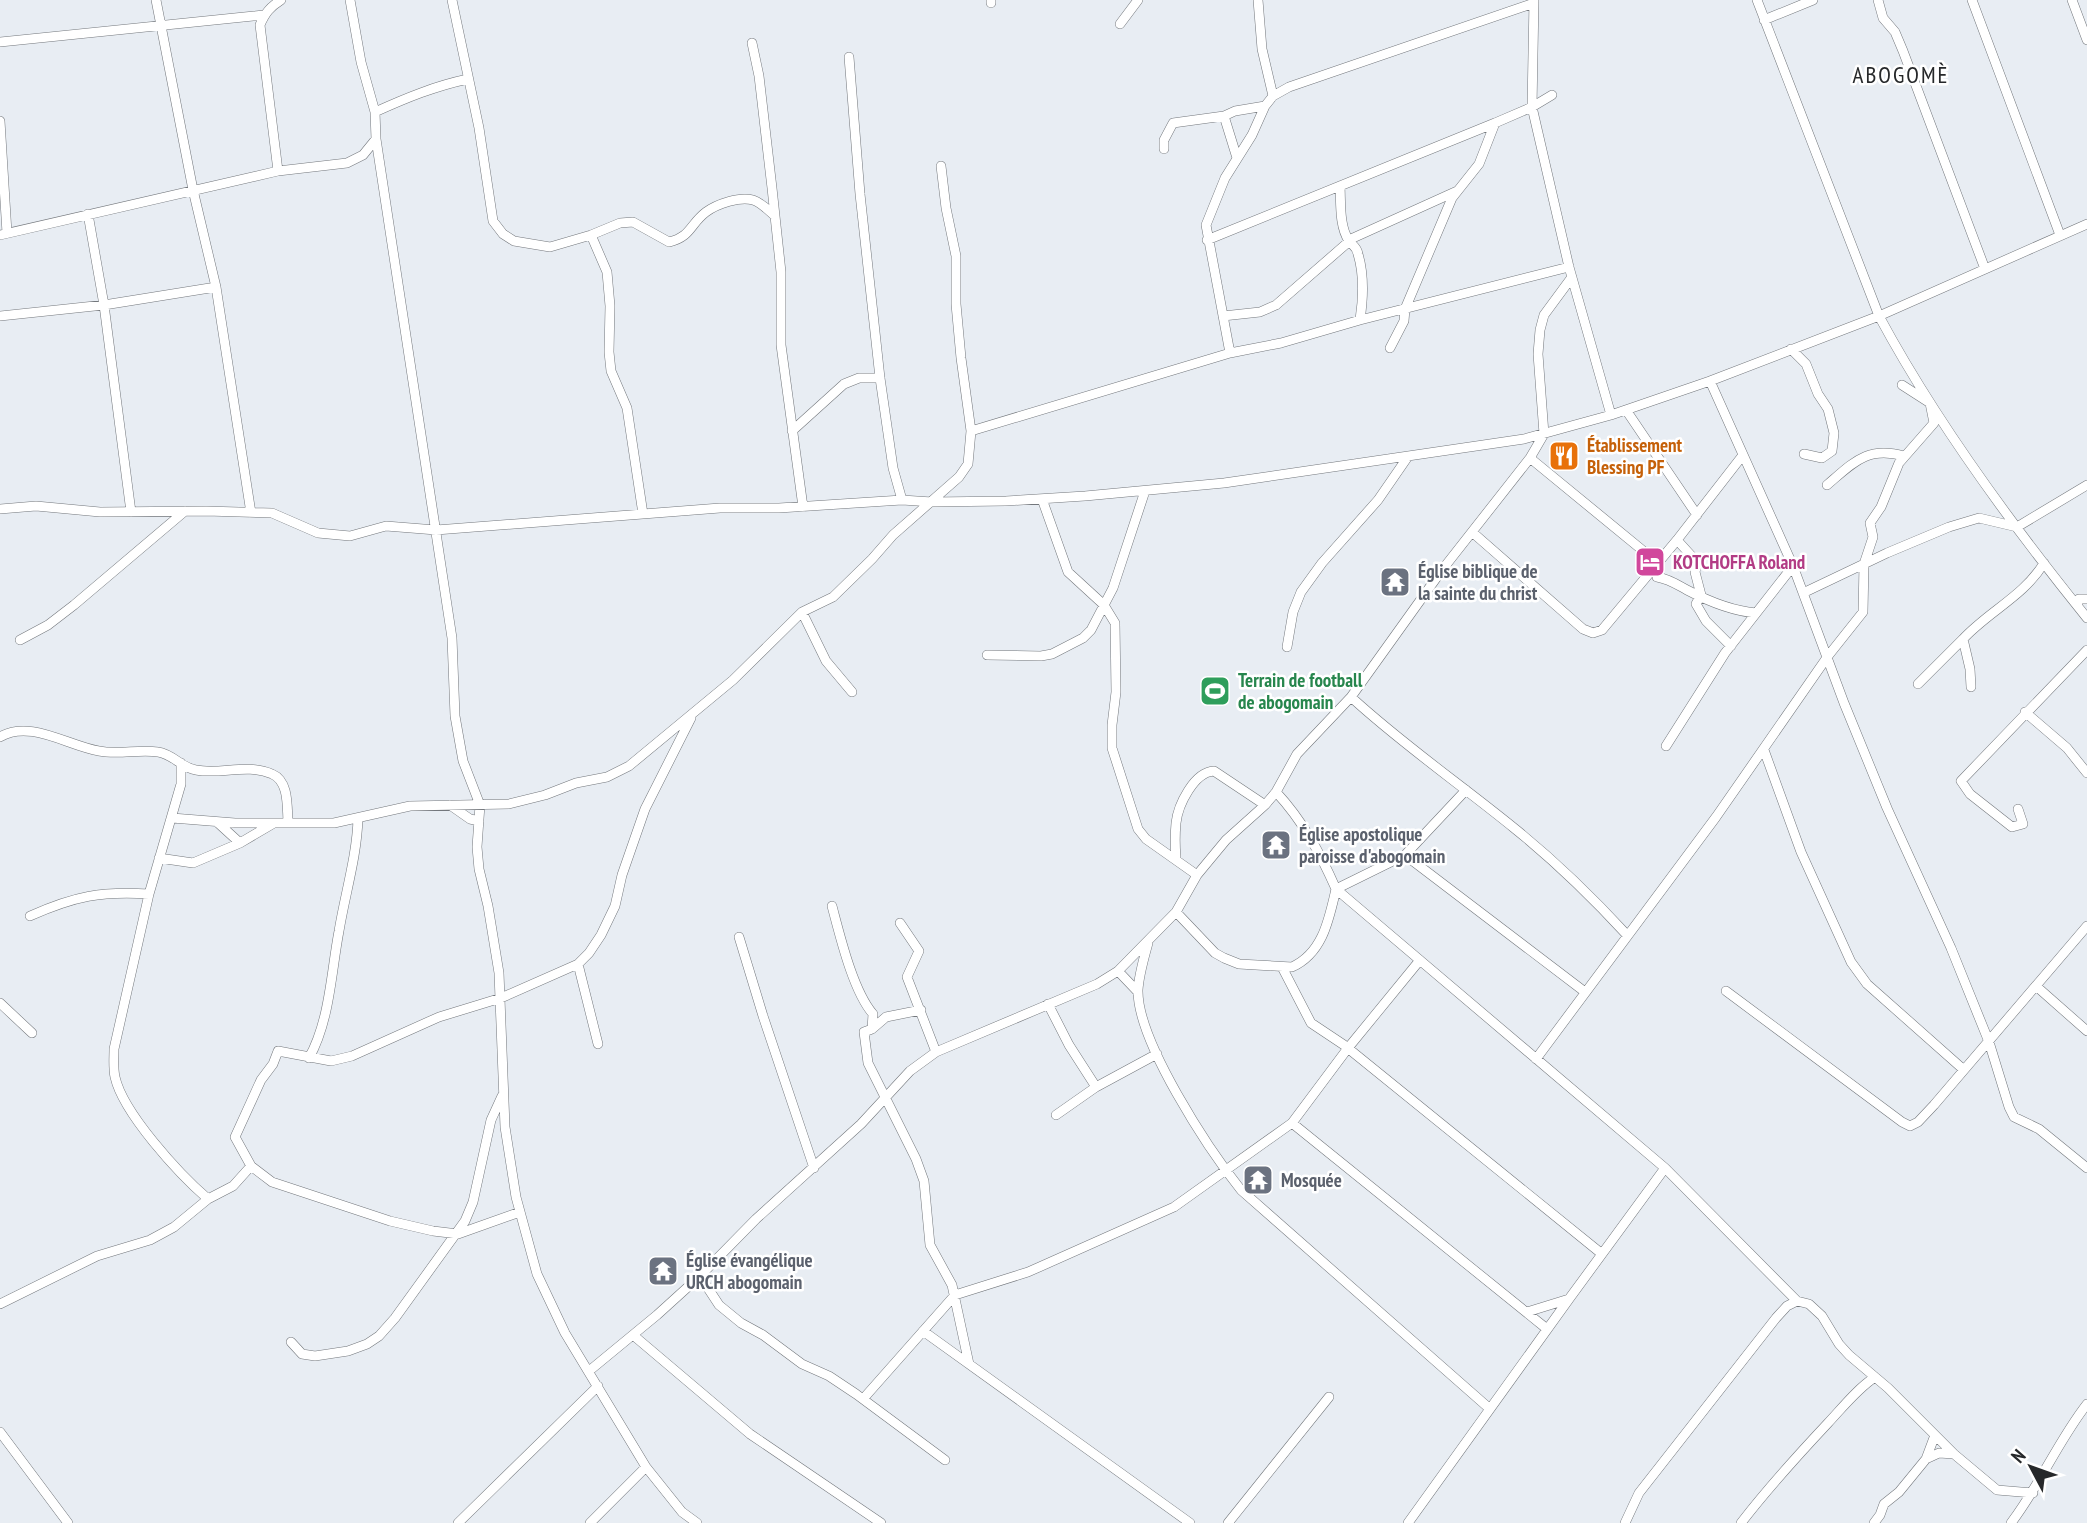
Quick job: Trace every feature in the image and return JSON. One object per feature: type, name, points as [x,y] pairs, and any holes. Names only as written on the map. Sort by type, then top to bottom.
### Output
[{"type":"street","points":[[156,0],[193,190],[216,287],[251,513]]},
{"type":"street","points":[[278,170],[260,25],[271,6],[281,0]]},
{"type":"street","points":[[350,0],[361,62],[375,112],[376,139],[452,638],[455,716],[463,761],[480,806],[477,847],[479,869],[488,906],[501,998],[505,1127],[520,1212],[537,1274],[565,1333],[646,1467],[682,1512],[697,1523]]},
{"type":"street","points":[[452,0],[479,128],[493,221],[503,234],[514,241],[550,247],[620,223],[633,222],[669,242],[688,233],[707,211],[736,200],[751,199],[775,216]]},
{"type":"street","points":[[1121,24],[1138,0]]},
{"type":"street","points":[[1258,0],[1262,49],[1273,96]]},
{"type":"street","points":[[1757,0],[1879,316],[1902,359],[1930,402],[2017,527],[2087,618]]},
{"type":"street","points":[[1764,20],[1813,0]]},
{"type":"street","points":[[1878,0],[1883,19],[1895,32],[1903,51],[1985,269]]},
{"type":"street","points":[[1972,0],[2060,235]]},
{"type":"street","points":[[2072,0],[2087,40]]},
{"type":"street","points":[[1230,353],[1206,225],[1225,178],[1273,96],[1289,87],[1534,2],[1532,107],[1569,267],[1611,415]]},
{"type":"street","points":[[0,42],[264,15]]},
{"type":"street","points":[[752,43],[759,76],[781,272],[781,345],[803,507]]},
{"type":"street","points":[[849,57],[860,194],[880,378],[893,468],[902,500]]},
{"type":"street","points":[[375,112],[412,95],[468,79]]},
{"type":"street","points":[[1207,240],[1495,123],[1552,95]]},
{"type":"street","points":[[1164,149],[1164,140],[1173,123],[1224,116],[1235,111],[1265,106]]},
{"type":"street","points":[[1224,116],[1237,158]]},
{"type":"street","points":[[0,121],[3,234],[278,170],[347,163],[363,155],[376,139]]},
{"type":"street","points":[[1390,348],[1404,321],[1405,309],[1452,198],[1479,164],[1495,123]]},
{"type":"street","points":[[172,818],[334,823],[410,806],[509,804],[545,795],[576,783],[607,777],[629,766],[733,680],[802,612],[833,597],[893,535],[959,477],[968,464],[971,431],[961,358],[956,256],[941,166]]},
{"type":"street","points":[[1340,186],[1343,223],[1349,241],[1356,247],[1359,257],[1363,304],[1360,320]]},
{"type":"street","points":[[1223,316],[1259,312],[1276,305],[1349,241],[1457,191]]},
{"type":"street","points":[[88,215],[104,305],[131,512]]},
{"type":"street","points":[[0,509],[36,506],[131,512],[272,513],[318,533],[350,536],[386,526],[436,530],[720,508],[803,507],[902,500],[932,502],[1042,499],[1145,491],[1407,458],[1544,434],[1626,410],[1879,316],[2087,224]]},
{"type":"street","points":[[591,235],[607,272],[611,371],[627,408],[643,514]]},
{"type":"street","points":[[971,431],[1230,353],[1281,343],[1569,267]]},
{"type":"street","points":[[589,1371],[700,1276],[756,1219],[861,1124],[910,1071],[936,1052],[1097,984],[1118,971],[1176,912],[1197,875],[1226,840],[1276,792],[1297,754],[1350,697],[1442,570],[1530,458],[1544,434],[1538,354],[1539,330],[1544,315],[1572,277]]},
{"type":"street","points":[[0,316],[104,305],[216,287]]},
{"type":"street","points":[[1791,349],[1806,364],[1818,394],[1828,409],[1834,433],[1832,451],[1822,458],[1804,454]]},
{"type":"street","points":[[792,430],[844,384],[859,378],[880,378]]},
{"type":"street","points":[[1710,381],[1793,566],[1887,808],[1951,948],[1989,1042],[2014,1116],[2039,1129],[2087,1168]]},
{"type":"street","points":[[1536,1059],[1764,750],[1828,656],[1863,612],[1864,564],[1873,537],[1870,523],[1881,507],[1899,463],[1934,423],[1930,402],[1902,385]]},
{"type":"street","points":[[1626,410],[1697,515]]},
{"type":"street","points":[[1827,485],[1868,454],[1888,452],[1904,456]]},
{"type":"street","points":[[1472,532],[1583,629],[1593,634],[1602,631],[1743,455]]},
{"type":"street","points":[[1287,647],[1293,612],[1301,592],[1322,563],[1378,500],[1407,458]]},
{"type":"street","points":[[1530,458],[1658,564]]},
{"type":"street","points":[[1803,593],[1931,534],[1979,518],[2017,527],[2087,485]]},
{"type":"street","points":[[987,655],[1031,657],[1052,654],[1083,638],[1104,605],[1119,572],[1145,491]]},
{"type":"street","points":[[1042,499],[1068,572],[1104,605],[1115,623],[1117,643],[1112,748],[1138,829],[1146,839],[1197,875]]},
{"type":"street","points":[[20,640],[48,625],[74,605],[185,511]]},
{"type":"street","points":[[1677,540],[1698,562],[1695,572],[1701,595],[1696,604],[1706,621],[1731,646]]},
{"type":"street","points":[[1917,684],[1977,624],[2034,580],[2044,563]]},
{"type":"street","points":[[1658,564],[1657,577],[1676,581],[1687,589],[1738,612],[1756,613]]},
{"type":"street","points":[[1666,746],[1731,646],[1793,566]]},
{"type":"street","points":[[2077,606],[2079,599],[2087,599]]},
{"type":"street","points":[[802,612],[826,661],[852,692]]},
{"type":"street","points":[[1964,639],[1971,687]]},
{"type":"street","points":[[2018,809],[2023,824],[2012,827],[1970,794],[1961,781],[2087,650]]},
{"type":"street","points":[[1350,697],[1399,739],[1516,829],[1576,881],[1627,935]]},
{"type":"street","points":[[2025,712],[2067,748],[2087,774]]},
{"type":"street","points":[[520,1212],[458,1234],[390,1220],[272,1182],[251,1166],[235,1138],[261,1080],[273,1065],[278,1051],[331,1061],[352,1056],[439,1017],[501,998],[578,964],[601,935],[615,906],[622,875],[645,809],[693,713]]},
{"type":"street","points":[[0,737],[8,732],[26,731],[98,751],[158,752],[171,755],[181,763],[200,771],[238,769],[272,774],[283,784],[288,822]]},
{"type":"street","points":[[1764,750],[1801,852],[1851,962],[1867,984],[1964,1070]]},
{"type":"street","points":[[181,763],[181,784],[149,894],[114,1049],[114,1075],[120,1093],[139,1122],[191,1184],[208,1199]]},
{"type":"street","points":[[1176,858],[1176,820],[1197,779],[1207,771],[1214,771],[1265,805]]},
{"type":"street","points":[[1336,889],[1405,855],[1466,790]]},
{"type":"street","points":[[1276,792],[1311,836],[1336,889],[1665,1168],[1797,1301],[1809,1304],[1822,1316],[1839,1344],[1954,1454],[1997,1490],[2033,1493]]},
{"type":"street","points":[[450,805],[479,821]]},
{"type":"street","points":[[309,1058],[325,1017],[341,918],[356,849],[358,818]]},
{"type":"street","points":[[217,821],[240,843]]},
{"type":"street","points":[[159,859],[194,863],[240,843],[276,822]]},
{"type":"street","points":[[1405,855],[1586,992]]},
{"type":"street","points":[[1176,912],[1215,953],[1224,958],[1239,964],[1283,968],[1299,964],[1325,934],[1336,889]]},
{"type":"street","points":[[30,916],[86,896],[115,891],[149,894]]},
{"type":"street","points":[[832,906],[866,1006],[873,1014],[872,1028]]},
{"type":"street","points":[[900,923],[919,951],[907,977],[936,1052]]},
{"type":"street","points":[[1726,991],[1910,1126],[1918,1122],[1989,1042],[2087,926]]},
{"type":"street","points":[[739,937],[814,1167]]},
{"type":"street","points":[[1149,942],[1138,992],[1145,1028],[1189,1115],[1226,1172],[1241,1189],[1490,1409]]},
{"type":"street","points":[[863,1399],[955,1295],[1028,1272],[1174,1207],[1292,1123],[1348,1048],[1420,960]]},
{"type":"street","points":[[578,964],[598,1044]]},
{"type":"street","points":[[1283,968],[1311,1023],[1348,1048],[1602,1254]]},
{"type":"street","points":[[1118,971],[1138,992]]},
{"type":"street","points":[[2036,986],[2087,1031]]},
{"type":"street","points":[[0,1003],[32,1033]]},
{"type":"street","points":[[1048,1004],[1069,1045],[1096,1087]]},
{"type":"street","points":[[921,1010],[886,1017],[864,1032],[867,1063],[916,1159],[924,1181],[930,1245],[946,1270],[955,1295],[968,1364]]},
{"type":"street","points":[[1056,1115],[1096,1087],[1157,1054]]},
{"type":"street","points":[[290,1342],[302,1354],[315,1356],[348,1351],[379,1336],[395,1318],[458,1234],[473,1202],[491,1120],[503,1094]]},
{"type":"street","points":[[1292,1123],[1548,1329]]},
{"type":"street","points":[[0,1304],[97,1256],[150,1240],[174,1227],[208,1199],[233,1186],[251,1166]]},
{"type":"street","points":[[1408,1523],[1665,1168]]},
{"type":"street","points":[[700,1276],[719,1305],[741,1323],[802,1364],[829,1376],[945,1460]]},
{"type":"street","points":[[1527,1312],[1569,1299]]},
{"type":"street","points":[[1625,1523],[1639,1493],[1776,1318],[1787,1306],[1797,1301]]},
{"type":"street","points":[[923,1331],[1190,1523]]},
{"type":"street","points":[[633,1335],[750,1434],[881,1523]]},
{"type":"street","points":[[1741,1523],[1812,1440],[1864,1384],[1875,1377]]},
{"type":"street","points":[[458,1523],[598,1386]]},
{"type":"street","points":[[1228,1523],[1329,1397]]},
{"type":"street","points":[[2011,1523],[2033,1493],[2071,1424],[2087,1404]]},
{"type":"street","points":[[0,1432],[68,1523]]},
{"type":"street","points":[[1874,1523],[1884,1504],[1899,1492],[1926,1459],[1935,1434]]},
{"type":"street","points":[[1926,1459],[1939,1453],[1954,1454]]},
{"type":"street","points":[[590,1523],[646,1467]]},
{"type":"place","name":"Établissement Blessing PF","points":[[1564,456]]},
{"type":"place","name":"KOTCHOFFA Roland","points":[[1650,562]]},
{"type":"place","name":"Église biblique de la sainte du christ","points":[[1395,582]]},
{"type":"place","name":"Terrain de football de abogomain","points":[[1215,691]]},
{"type":"place","name":"Église apostolique paroisse d'abogomain","points":[[1276,845]]},
{"type":"place","name":"Mosquée","points":[[1258,1180]]},
{"type":"place","name":"Église évangélique URCH abogomain","points":[[663,1271]]},
{"type":"district","name":"ABOGOMÈ","points":[[1901,74]]}]
